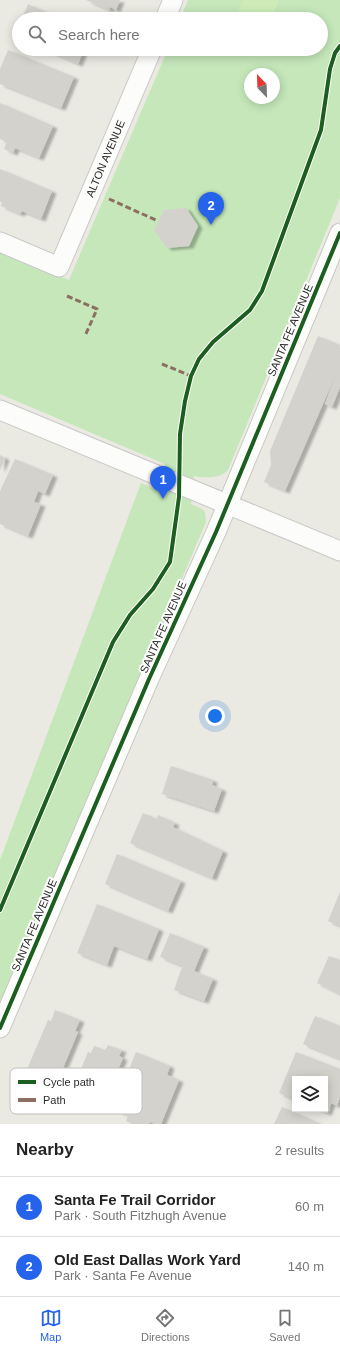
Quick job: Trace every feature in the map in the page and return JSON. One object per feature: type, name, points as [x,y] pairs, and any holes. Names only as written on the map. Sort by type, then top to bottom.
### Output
[{"type":"street","points":[[168,12],[173,0]]},
{"type":"street","name":"ALTON AVENUE","points":[[0,242],[59,267],[149,56]]},
{"type":"street","name":"SANTA FE AVENUE","points":[[0,1028],[149,679],[228,504],[340,233]]},
{"type":"street","points":[[0,410],[340,552]]},
{"type":"green space","points":[[188,0],[340,0],[340,198],[228,470],[221,475],[216,476],[194,476],[191,504],[205,512],[206,522],[0,1005],[0,860],[141,483],[164,493],[165,464],[0,394],[0,252],[69,280],[165,56],[328,56],[328,12],[183,12]]},
{"type":"green space","points":[[243,0],[279,0],[274,12],[238,12]]},
{"type":"building","points":[[86,0],[120,0],[116,10],[110,7],[109,10]]},
{"type":"building","points":[[28,4],[46,12],[25,12]]},
{"type":"building","points":[[8,50],[12,52],[12,56],[23,56],[74,77],[61,108],[0,84],[0,69]]},
{"type":"building","points":[[60,56],[81,56],[78,64]]},
{"type":"building","points":[[0,103],[53,126],[39,158],[15,148],[13,153],[4,149],[7,142],[0,139]]},
{"type":"building","points":[[0,169],[52,191],[41,219],[22,211],[20,214],[1,206]]},
{"type":"building","points":[[186,208],[198,226],[189,246],[167,248],[154,230],[164,210]]},
{"type":"building","points":[[318,336],[340,345],[340,387],[332,407],[325,404],[336,374],[285,491],[264,482],[271,465],[270,451]]},
{"type":"building","points":[[0,455],[5,458],[0,470]]},
{"type":"building","points":[[15,459],[53,475],[45,494],[38,491],[34,502],[41,504],[28,536],[0,524],[0,491]]},
{"type":"building","points":[[171,766],[213,780],[212,785],[222,789],[214,811],[162,794]]},
{"type":"building","points":[[143,813],[157,819],[158,815],[175,823],[173,827],[223,851],[212,878],[130,843]]},
{"type":"building","points":[[117,854],[181,881],[168,911],[105,884]]},
{"type":"building","points":[[340,892],[340,926],[328,921]]},
{"type":"building","points":[[97,904],[159,929],[147,959],[114,946],[107,965],[77,953]]},
{"type":"building","points":[[170,933],[204,947],[194,971],[213,979],[204,1001],[174,990],[182,967],[190,969],[160,957]]},
{"type":"building","points":[[329,956],[340,960],[340,994],[317,983]]},
{"type":"building","points":[[55,1010],[80,1020],[75,1031],[78,1032],[63,1068],[28,1068],[48,1020],[51,1021]]},
{"type":"building","points":[[315,1016],[340,1026],[340,1059],[303,1044]]},
{"type":"building","points":[[108,1045],[122,1050],[119,1056],[123,1058],[119,1068],[81,1068],[88,1052],[91,1053],[94,1046],[105,1050]]},
{"type":"building","points":[[136,1052],[170,1066],[167,1075],[179,1080],[161,1124],[150,1122],[149,1124],[132,1124],[126,1121],[128,1115],[126,1114],[142,1114],[142,1068],[130,1068]]},
{"type":"building","points":[[296,1052],[340,1069],[340,1097],[337,1106],[331,1103],[328,1110],[328,1076],[292,1076],[292,1099],[279,1093]]},
{"type":"building","points":[[282,1107],[321,1124],[274,1124]]},
{"type":"marked path","points":[[109,199],[158,221]]},
{"type":"marked path","points":[[67,296],[97,309],[85,336]]},
{"type":"marked path","points":[[162,364],[191,376]]},
{"type":"cycle path","points":[[0,910],[113,642],[130,615],[153,589],[170,562],[179,497],[180,434],[185,401],[191,376],[199,359],[213,342],[250,310],[262,291],[321,130],[330,69],[335,53],[340,46]]},
{"type":"cycle path","points":[[0,1028],[149,679],[216,532],[340,233]]},
{"type":"place","name":"Old East Dallas Work Yard","points":[[211,225]]},
{"type":"place","name":"Santa Fe Trail Corridor","points":[[163,499]]}]
